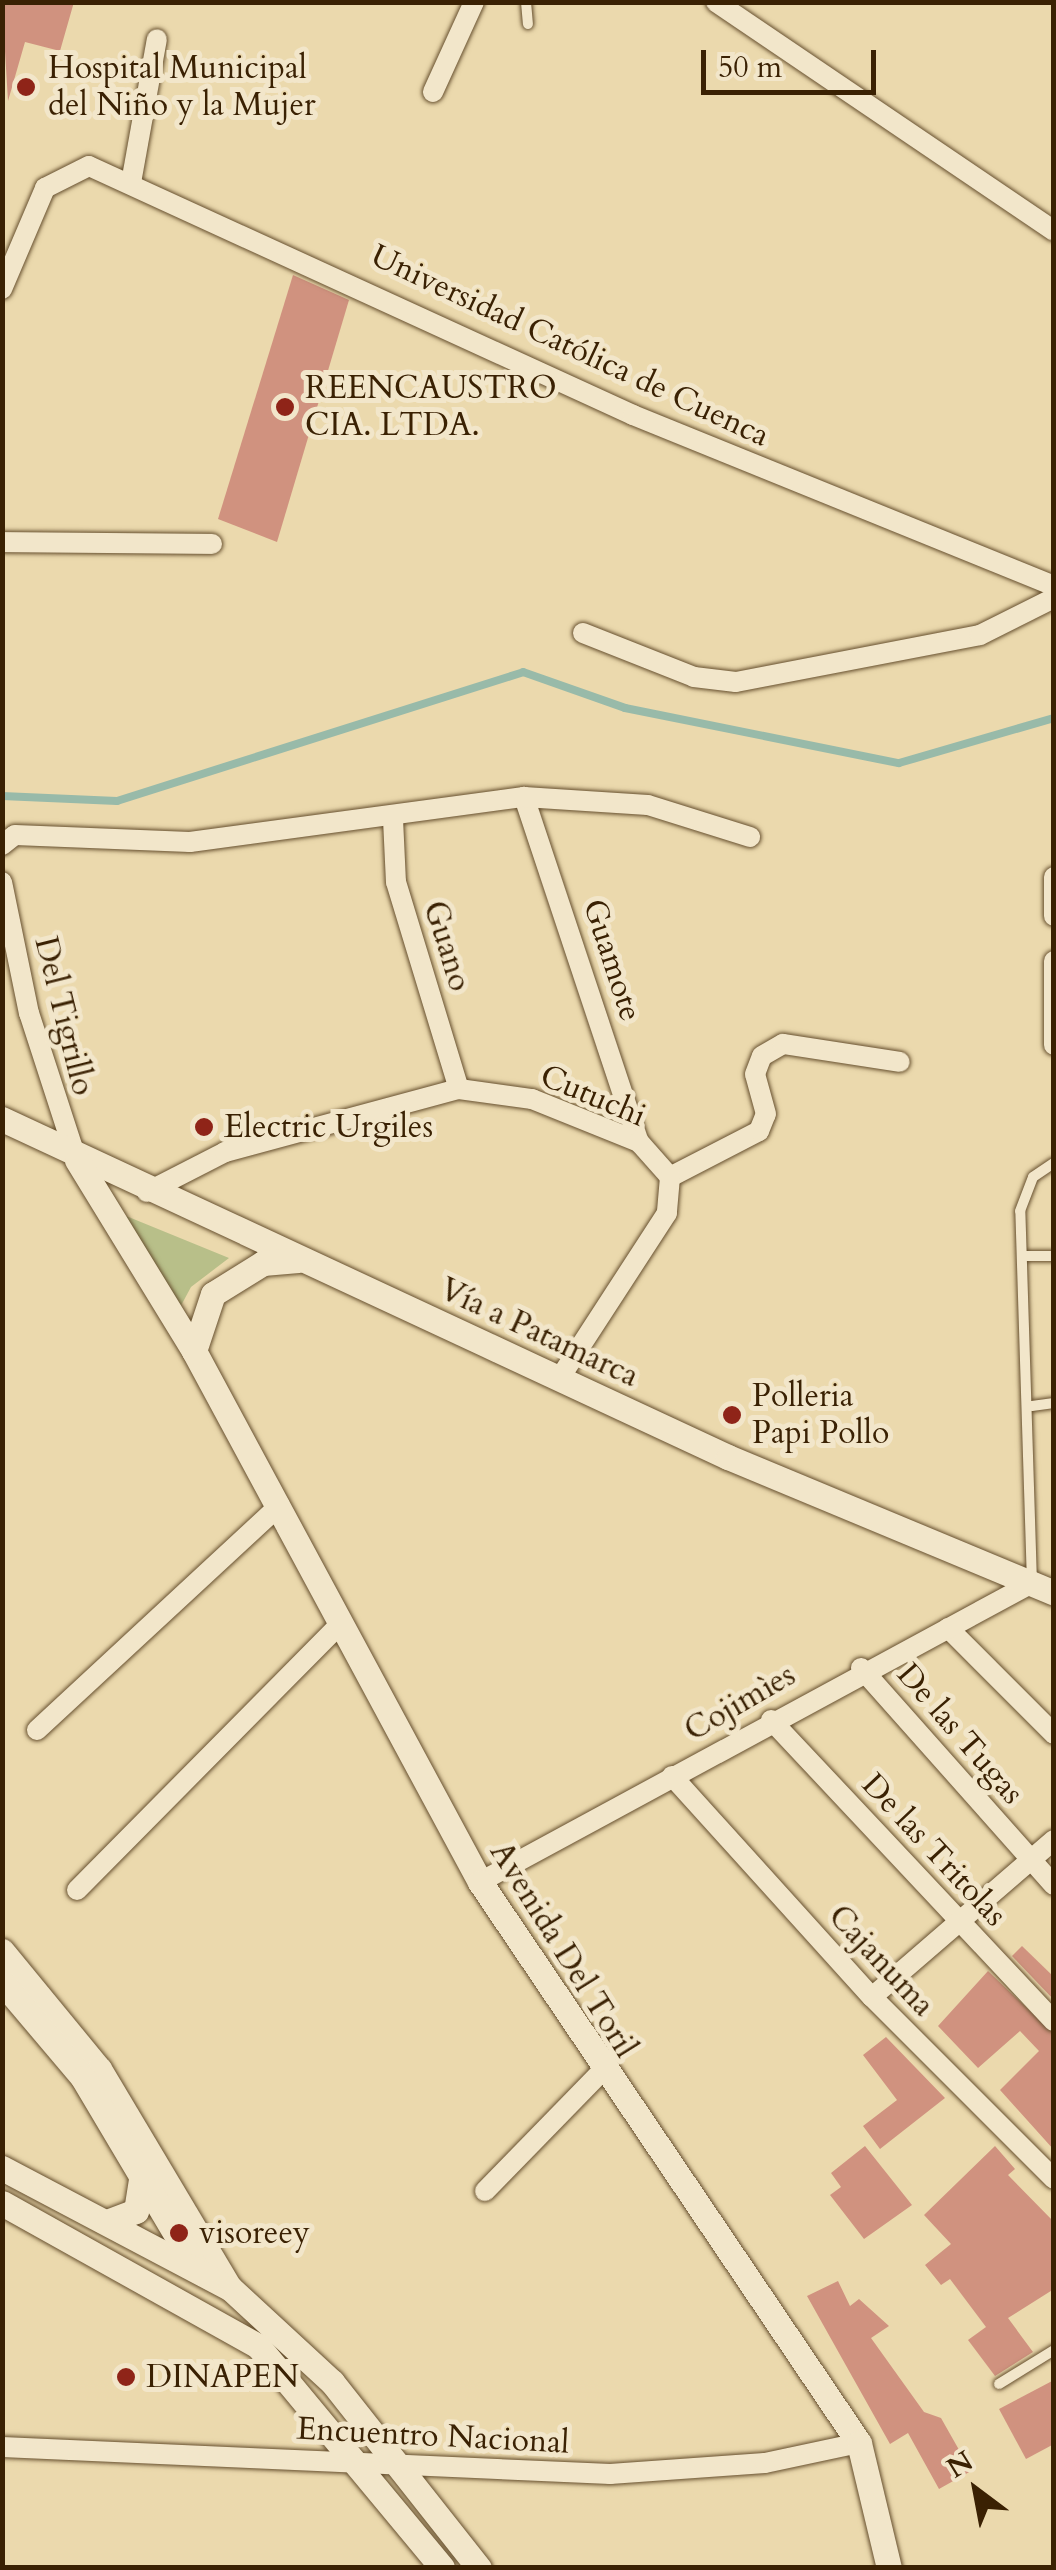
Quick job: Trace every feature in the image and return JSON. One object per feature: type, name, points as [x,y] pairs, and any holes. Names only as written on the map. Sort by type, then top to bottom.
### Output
[{"type":"street","points":[[433,92],[474,2]]},
{"type":"street","points":[[716,2],[1054,231]]},
{"type":"street","points":[[131,184],[157,39]]},
{"type":"street","name":"Universidad Católica de Cuenca","points":[[2,290],[45,188],[62,172],[89,166],[633,415],[1054,586]]},
{"type":"street","points":[[2,542],[212,544]]},
{"type":"street","points":[[583,633],[694,678],[736,682],[980,635],[1054,598]]},
{"type":"street","points":[[2,845],[15,835],[190,842],[392,819],[524,797],[648,805],[750,837]]},
{"type":"street","name":"Guamote","points":[[524,797],[638,1142]]},
{"type":"street","name":"Guano","points":[[392,819],[396,882],[459,1089]]},
{"type":"street","points":[[1054,877],[1054,916]]},
{"type":"street","name":"Del Tigrillo","points":[[2,882],[30,1013],[77,1160]]},
{"type":"street","points":[[1054,961],[1054,1046]]},
{"type":"street","points":[[559,1379],[667,1213],[670,1177],[759,1131],[766,1114],[754,1074],[762,1056],[784,1044],[900,1062]]},
{"type":"street","name":"Cutuchi","points":[[147,1192],[226,1152],[459,1089],[532,1099],[638,1142],[670,1177]]},
{"type":"street","name":"Vía a Patamarca","points":[[2,1118],[77,1160],[306,1260],[559,1379],[1043,1588]]},
{"type":"street","name":"Avenida Del Toril","points":[[77,1160],[194,1351],[280,1505],[480,1882],[600,2072],[859,2443],[889,2568]]},
{"type":"street","points":[[194,1351],[213,1294],[238,1274],[306,1260]]},
{"type":"street","points":[[37,1730],[280,1505]]},
{"type":"street","name":"Cojimìes","points":[[480,1882],[861,1668],[1043,1588]]},
{"type":"street","points":[[77,1890],[342,1622]]},
{"type":"street","points":[[948,1628],[1054,1734]]},
{"type":"street","name":"De las Tugas","points":[[861,1668],[1054,1885]]},
{"type":"street","name":"De las Tritolas","points":[[772,1720],[1054,2021]]},
{"type":"street","name":"Cajanuma","points":[[672,1776],[872,1997],[1054,2179]]},
{"type":"street","points":[[872,1997],[1054,1840]]},
{"type":"street","points":[[2,1951],[100,2069],[178,2188],[230,2288],[244,2336]]},
{"type":"street","points":[[2,1982],[83,2078],[140,2167],[194,2264],[206,2309]]},
{"type":"street","points":[[486,2191],[600,2072]]},
{"type":"street","points":[[107,2222],[136,2211],[140,2167]]},
{"type":"street","points":[[2,2168],[194,2264],[230,2288],[332,2382],[479,2568]]},
{"type":"street","points":[[2,2204],[206,2309],[244,2336],[442,2568]]},
{"type":"street","name":"Encuentro Nacional","points":[[2,2447],[610,2474],[766,2463],[859,2443]]},
{"type":"lane","points":[[526,2],[528,24]]},
{"type":"lane","points":[[1043,1588],[1022,1256],[1023,1194],[1054,1163]]},
{"type":"lane","points":[[1022,1256],[1054,1256]]},
{"type":"lane","points":[[1032,1406],[1054,1404]]},
{"type":"lane","points":[[999,2384],[1054,2350]]},
{"type":"green space","points":[[109,1209],[229,1258],[191,1287],[177,1313]]},
{"type":"building","points":[[2,2],[74,2],[60,51],[25,42],[8,101]]},
{"type":"building","name":"REENCAUSTRO CIA. LTDA.","points":[[293,275],[349,300],[277,542],[218,519]]},
{"type":"building","points":[[1022,1946],[1054,1977],[1054,2000],[1012,1956]]},
{"type":"building","points":[[988,1971],[1054,2034],[1054,2150],[1000,2090],[1039,2051],[1020,2031],[978,2068],[938,2026]]},
{"type":"building","points":[[886,2037],[945,2098],[880,2149],[863,2126],[897,2100],[863,2055]]},
{"type":"building","points":[[865,2146],[912,2205],[864,2239],[830,2195],[841,2187],[831,2173]]},
{"type":"building","points":[[995,2146],[1015,2169],[1008,2175],[1054,2222],[1054,2289],[1008,2318],[1033,2352],[995,2376],[968,2340],[986,2327],[950,2279],[941,2285],[925,2265],[951,2244],[924,2215]]},
{"type":"building","points":[[838,2281],[850,2306],[859,2299],[889,2326],[871,2338],[924,2412],[941,2418],[971,2471],[939,2489],[908,2433],[890,2444],[807,2296]]},
{"type":"building","points":[[1054,2380],[1054,2444],[1026,2459],[999,2409]]},
{"type":"waterway","points":[[2,796],[117,801],[523,672],[625,708],[899,763],[1054,718]]},
{"type":"place","name":"Hospital Municipal del Niño y la Mujer","points":[[26,87]]},
{"type":"place","name":"REENCAUSTRO CIA. LTDA.","points":[[285,407]]},
{"type":"place","name":"Electric Urgiles","points":[[204,1127]]},
{"type":"place","name":"Polleria Papi Pollo","points":[[732,1415]]},
{"type":"place","name":"visoreey","points":[[179,2233]]},
{"type":"place","name":"DINAPEN","points":[[126,2377]]}]
